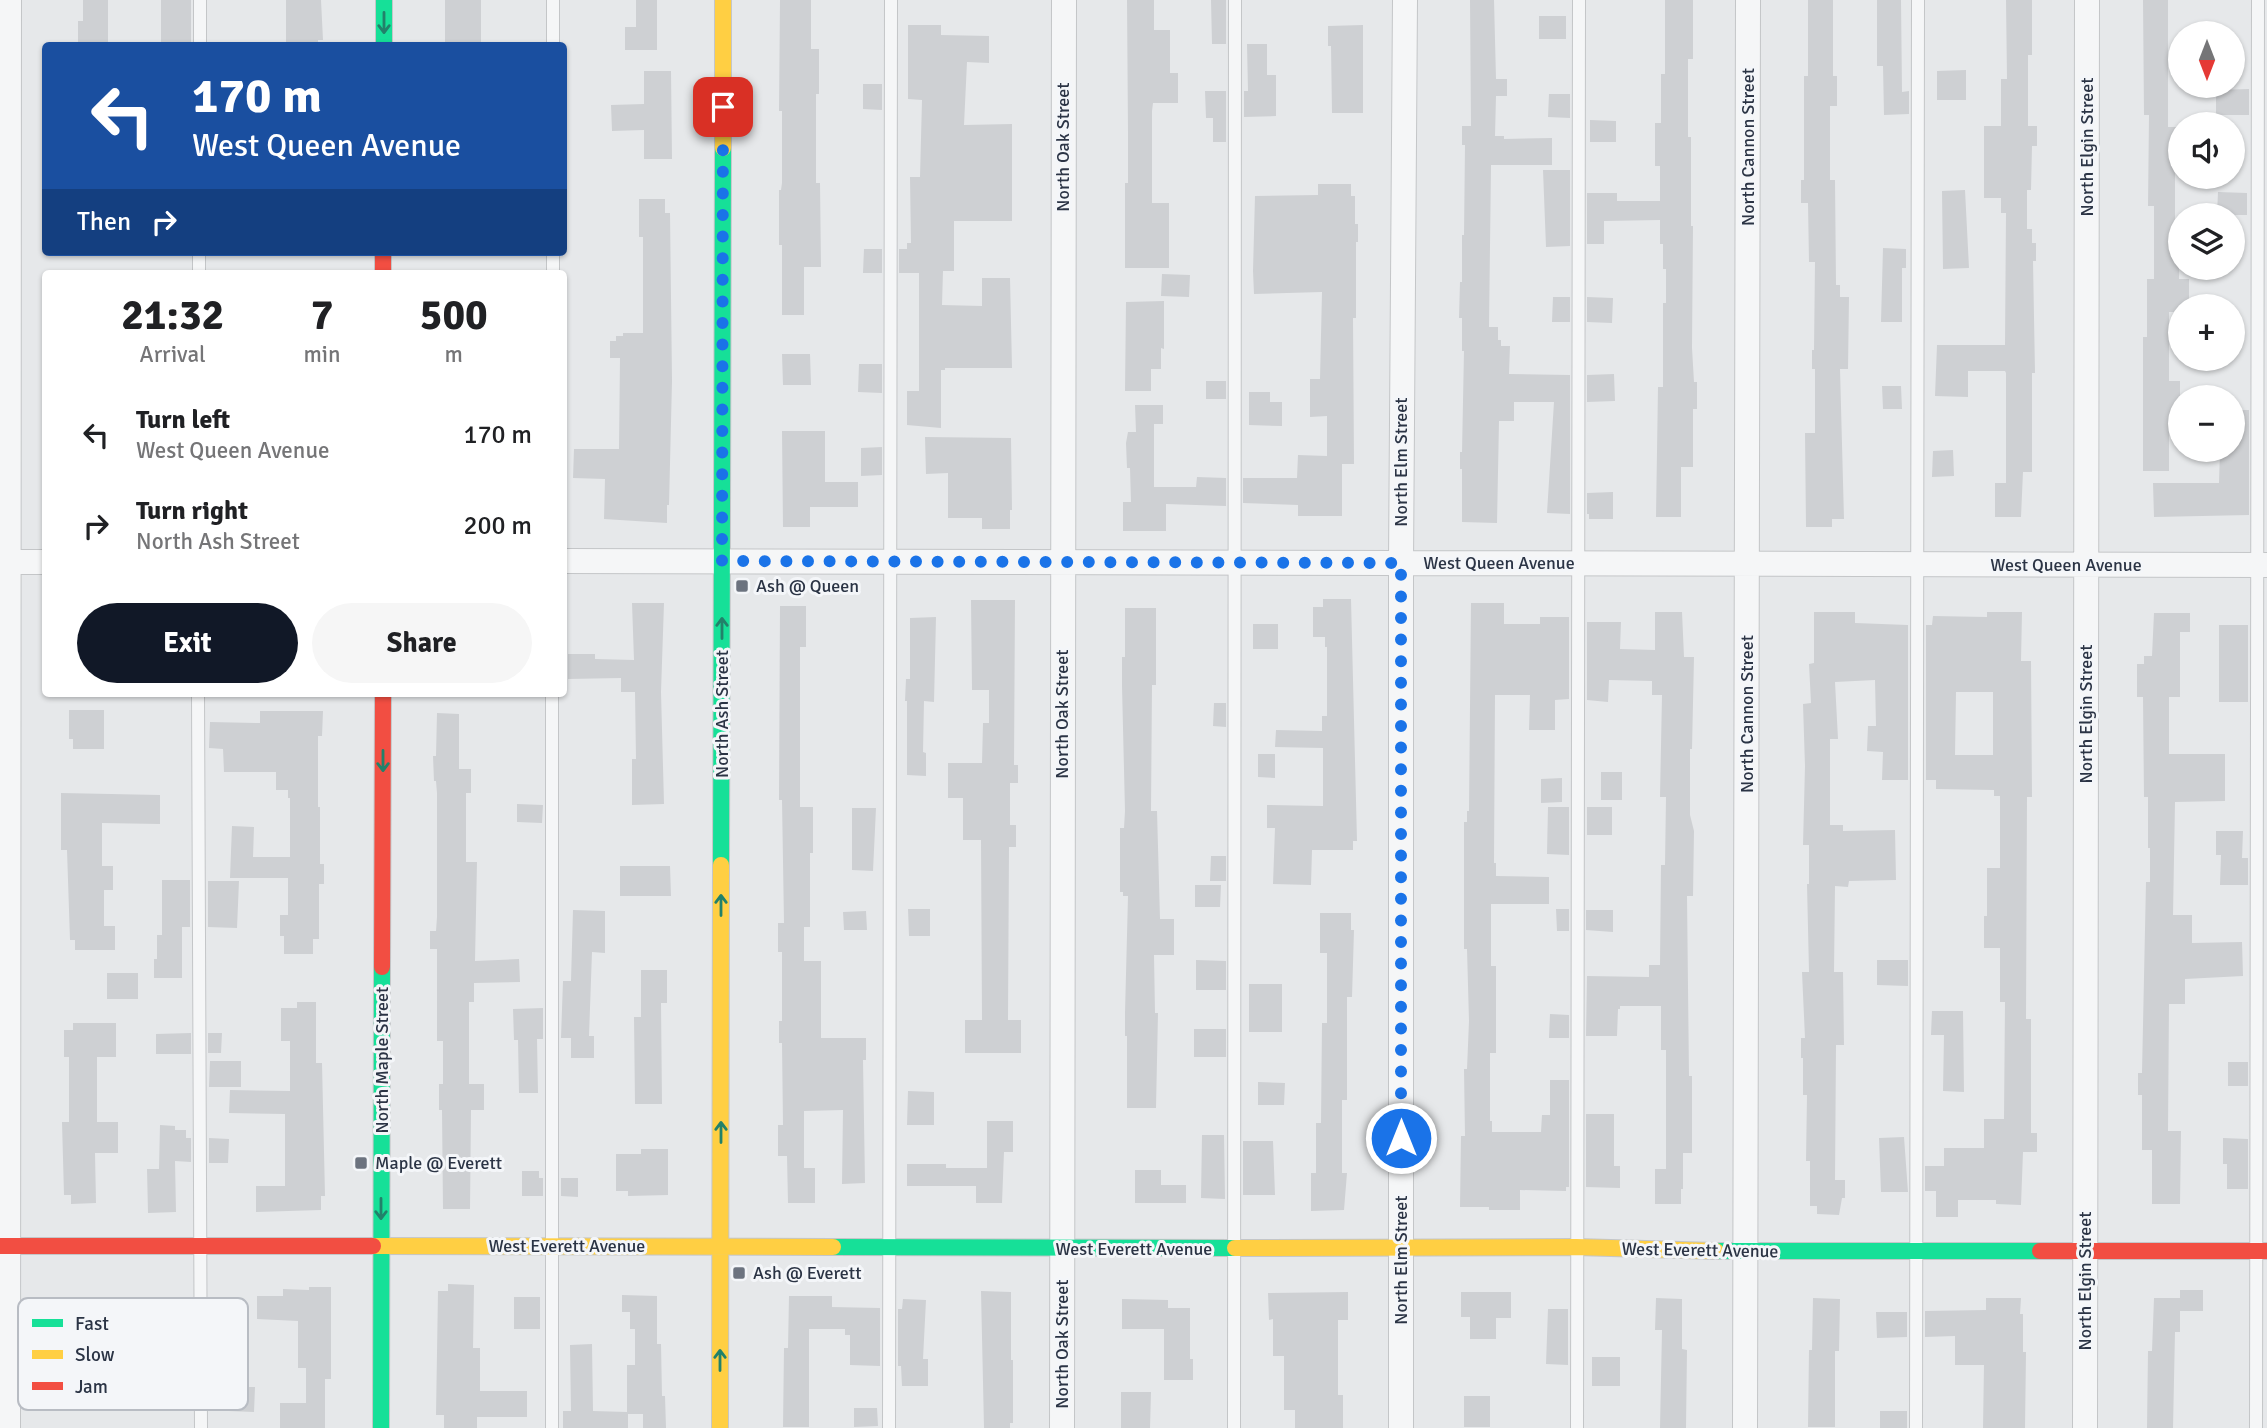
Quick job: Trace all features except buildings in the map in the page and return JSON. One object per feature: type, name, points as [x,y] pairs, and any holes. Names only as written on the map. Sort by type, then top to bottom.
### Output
[{"type":"street","points":[[8,1428],[4,1246],[9,0]]},
{"type":"street","points":[[384,0],[384,42]]},
{"type":"street","name":"North Ash Street","points":[[720,1428],[723,0]]},
{"type":"street","name":"North Oak Street","points":[[1062,1428],[1064,0]]},
{"type":"street","name":"North Elm Street","points":[[1401,1428],[1401,563],[1405,0]]},
{"type":"street","name":"North Cannon Street","points":[[1745,1428],[1748,0]]},
{"type":"street","name":"North Elgin Street","points":[[2085,1428],[2087,0]]},
{"type":"street","name":"West Queen Avenue","points":[[567,561],[1577,563],[1747,566],[2261,565]]},
{"type":"street","points":[[5,562],[42,562]]},
{"type":"street","name":"North Maple Street","points":[[381,1428],[383,697]]},
{"type":"street","name":"West Everett Avenue","points":[[4,1246],[1062,1249],[1576,1247],[1745,1252],[2262,1251]]},
{"type":"lane","points":[[200,0],[200,42]]},
{"type":"lane","points":[[553,0],[553,42]]},
{"type":"lane","points":[[889,1428],[891,0]]},
{"type":"lane","points":[[1234,1428],[1235,0]]},
{"type":"lane","points":[[1577,1428],[1579,0]]},
{"type":"lane","points":[[1916,1428],[1918,0]]},
{"type":"lane","points":[[2256,1428],[2262,1251],[2258,0]]},
{"type":"lane","points":[[198,697],[201,1298]]},
{"type":"lane","points":[[552,697],[552,1428]]},
{"type":"lane","points":[[201,1410],[201,1428]]},
{"type":"traffic: fast","points":[[384,0],[384,42]]},
{"type":"traffic: fast","points":[[721,865],[723,148]]},
{"type":"traffic: fast","points":[[381,1428],[382,967]]},
{"type":"traffic: fast","points":[[833,1247],[1235,1248]]},
{"type":"traffic: fast","points":[[1716,1251],[2040,1251]]},
{"type":"traffic: slow","points":[[723,0],[723,148]]},
{"type":"traffic: slow","points":[[720,1428],[721,865]]},
{"type":"traffic: slow","points":[[373,1246],[833,1247]]},
{"type":"traffic: slow","points":[[1235,1248],[1576,1247],[1716,1251]]},
{"type":"traffic: jam","points":[[383,256],[383,270]]},
{"type":"traffic: jam","points":[[382,967],[383,697]]},
{"type":"traffic: jam","points":[[0,1246],[373,1246]]},
{"type":"traffic: jam","points":[[2040,1251],[2267,1251]]},
{"type":"place","name":"Ash @ Queen","points":[[742,586]]},
{"type":"place","name":"Maple @ Everett","points":[[361,1163]]},
{"type":"place","name":"Ash @ Everett","points":[[739,1273]]},
{"type":"route","points":[[723,107],[722,561],[1401,563],[1401,1138]]}]
